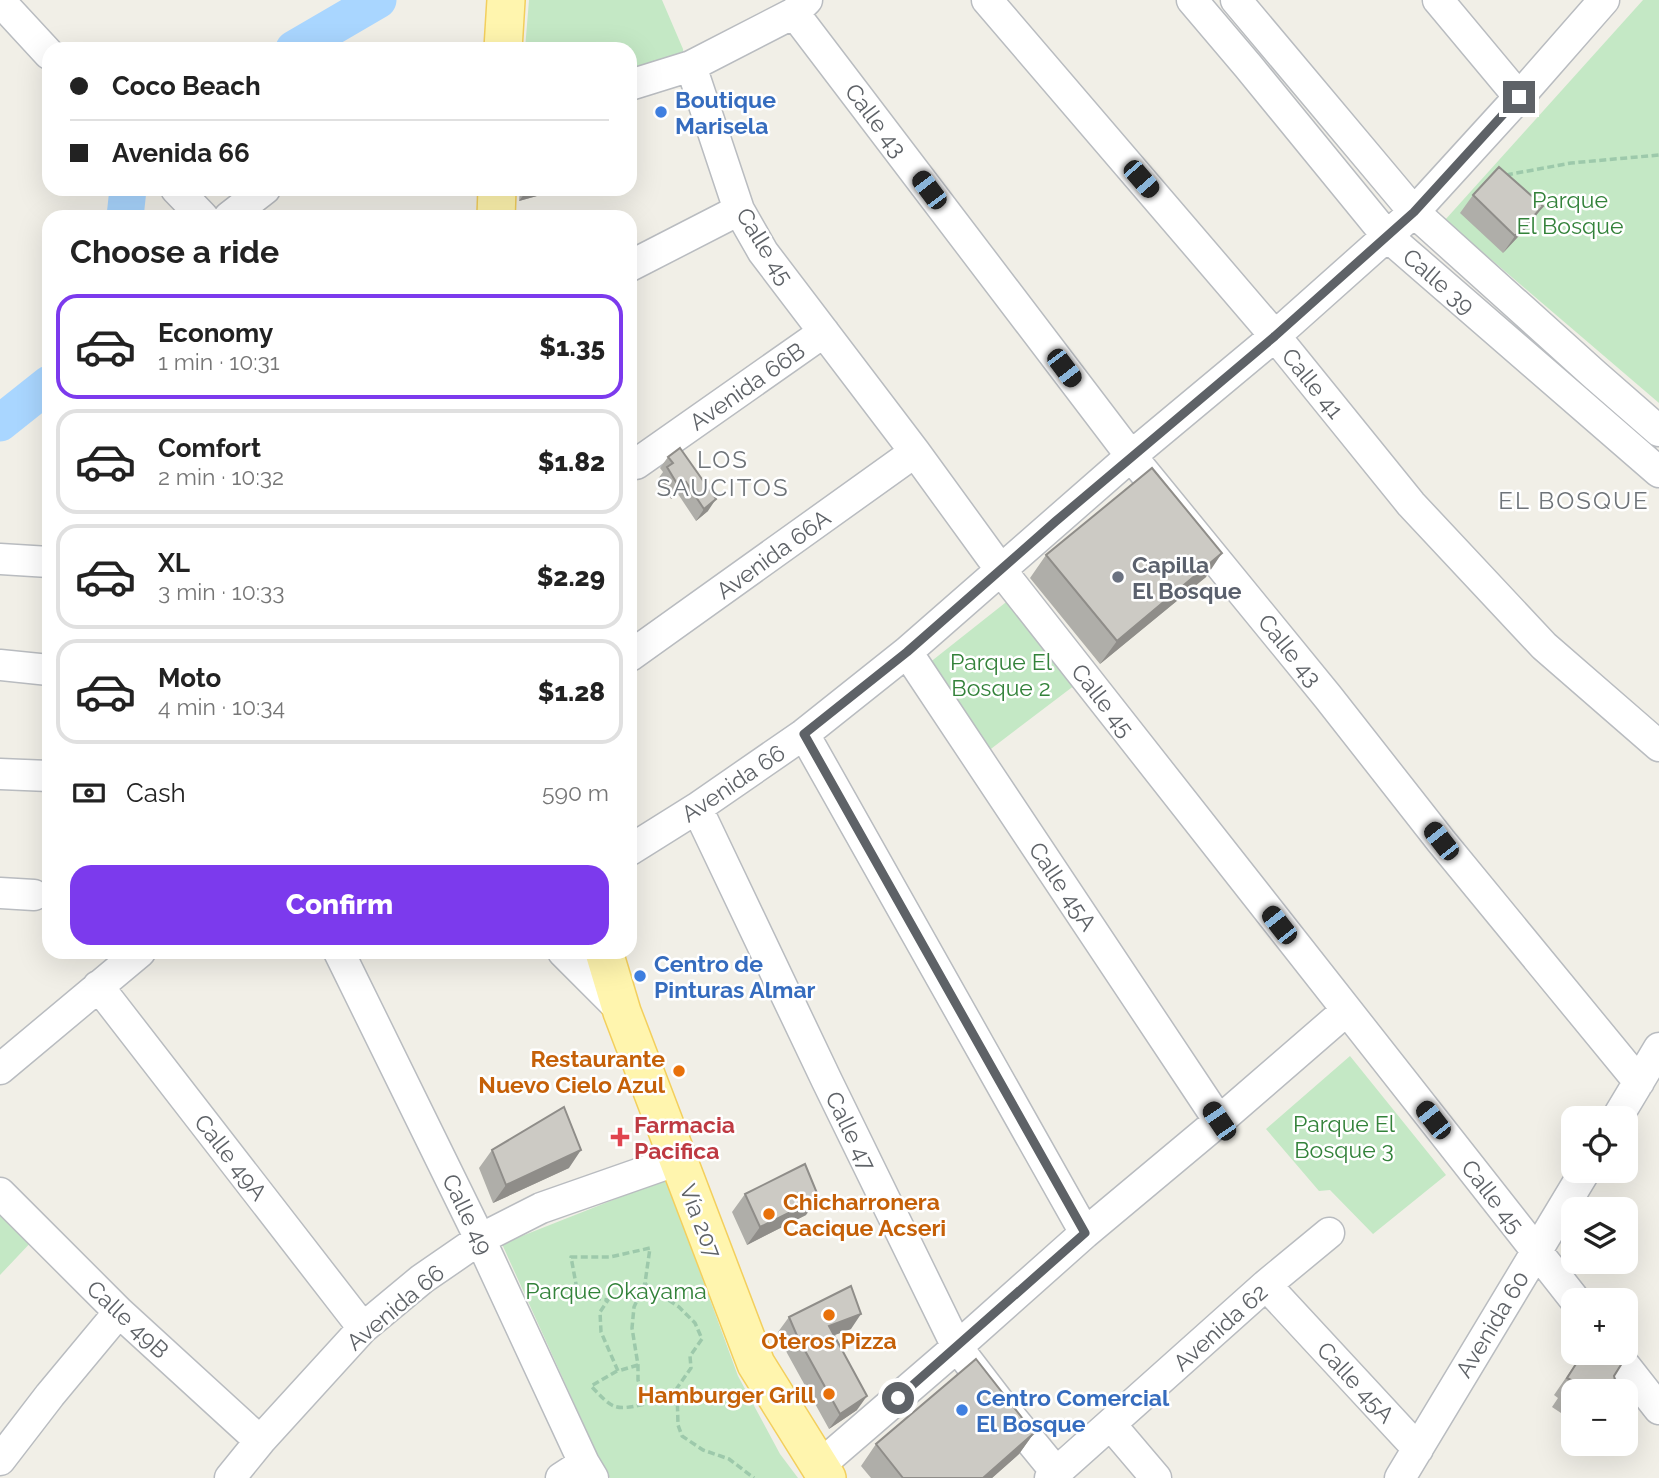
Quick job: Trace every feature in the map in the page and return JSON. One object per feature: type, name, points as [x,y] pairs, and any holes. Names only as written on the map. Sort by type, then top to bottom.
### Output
[{"type":"main road","name":"Vía 207","points":[[606,959],[622,1012],[756,1364],[823,1472]]},
{"type":"street","name":"Calle 41","points":[[987,0],[1275,336],[1411,504],[1544,646],[1659,746]]},
{"type":"street","name":"Calle 39","points":[[1192,0],[1387,236],[1659,472]]},
{"type":"street","name":"Calle 39","points":[[1236,0],[1414,212],[1659,430]]},
{"type":"street","points":[[1438,0],[1519,97]]},
{"type":"street","name":"Avenida 66","points":[[637,846],[804,734],[907,652],[1131,456],[1275,336],[1414,212],[1604,0]]},
{"type":"street","points":[[0,1],[42,46]]},
{"type":"street","points":[[637,83],[691,66],[801,6]]},
{"type":"street","name":"Calle 43","points":[[801,6],[1131,456],[1639,1082]]},
{"type":"street","name":"Calle 45","points":[[691,66],[739,210],[763,252],[1000,569],[1565,1288]]},
{"type":"street","points":[[183,196],[196,210]]},
{"type":"street","points":[[238,210],[256,196]]},
{"type":"street","points":[[637,262],[739,210]]},
{"type":"street","name":"Avenida 66B","points":[[637,463],[824,332]]},
{"type":"street","name":"Avenida 66A","points":[[637,651],[915,452]]},
{"type":"street","points":[[0,559],[42,562]]},
{"type":"street","name":"Calle 45A","points":[[907,652],[1219,1121]]},
{"type":"street","points":[[0,665],[42,669]]},
{"type":"street","points":[[804,734],[1085,1233]]},
{"type":"street","points":[[0,774],[42,776]]},
{"type":"street","name":"Calle 47","points":[[697,808],[957,1347],[1053,1475]]},
{"type":"street","points":[[0,893],[34,895]]},
{"type":"street","points":[[0,1069],[131,959]]},
{"type":"street","name":"Calle 49","points":[[342,959],[480,1239],[579,1473]]},
{"type":"street","points":[[571,959],[622,1012]]},
{"type":"street","name":"Calle 49A","points":[[98,986],[363,1328]]},
{"type":"street","points":[[823,1472],[1085,1233],[1346,1011]]},
{"type":"street","points":[[1624,1106],[1659,1048]]},
{"type":"street","name":"Avenida 66","points":[[230,1478],[260,1441],[363,1328],[422,1279],[480,1239],[541,1208],[678,1160]]},
{"type":"street","name":"Avenida 60","points":[[1400,1478],[1578,1183]]},
{"type":"street","name":"Calle 49B","points":[[0,1193],[119,1312],[260,1441]]},
{"type":"street","name":"Avenida 62","points":[[1053,1475],[1266,1285],[1329,1233]]},
{"type":"street","name":"Calle 45A","points":[[1266,1285],[1418,1449]]},
{"type":"street","points":[[2,1453],[119,1312]]},
{"type":"street","points":[[1624,1365],[1659,1409]]},
{"type":"street","points":[[1111,1425],[1156,1478]]},
{"type":"path","points":[[1495,175],[1571,163],[1659,155]]},
{"type":"path","points":[[618,1371],[601,1332],[600,1312],[608,1300],[576,1295],[571,1257],[610,1257],[650,1248],[645,1283],[634,1307],[632,1328],[638,1365],[638,1380],[645,1404],[623,1409],[607,1403],[591,1386],[618,1371],[638,1365]]},
{"type":"path","points":[[645,1283],[655,1296],[667,1299],[679,1307],[695,1323],[702,1339],[690,1356],[691,1368],[677,1388],[678,1425],[682,1436],[703,1450],[729,1459],[754,1478]]},
{"type":"green space","points":[[529,0],[662,0],[683,49],[684,59],[637,76],[637,42],[526,42]]},
{"type":"green space","name":"Parque El Bosque","points":[[1643,0],[1659,0],[1659,403],[1445,220]]},
{"type":"green space","name":"Parque El Bosque 2","points":[[1010,599],[1075,685],[979,758],[919,671]]},
{"type":"green space","name":"Parque El Bosque 3","points":[[1350,1056],[1446,1175],[1373,1234],[1330,1190],[1319,1191],[1266,1129]]},
{"type":"green space","name":"Parque Okayama","points":[[666,1179],[738,1376],[780,1454],[798,1478],[610,1478],[502,1244]]},
{"type":"green space","points":[[0,1204],[35,1238],[0,1275]]},
{"type":"building","points":[[1499,167],[1543,206],[1515,236],[1473,195]]},
{"type":"building","points":[[680,448],[716,499],[704,509],[686,482],[679,487],[667,467],[673,463],[668,457]]},
{"type":"building","name":"Capilla El Bosque","points":[[1152,468],[1222,553],[1117,641],[1046,555]]},
{"type":"building","points":[[564,1107],[581,1150],[506,1185],[492,1150]]},
{"type":"building","points":[[805,1164],[819,1198],[760,1227],[745,1194]]},
{"type":"building","points":[[851,1286],[861,1314],[829,1326],[867,1396],[840,1414],[789,1317]]},
{"type":"building","name":"Centro Comercial El Bosque","points":[[976,1359],[1034,1433],[983,1478],[903,1478],[876,1444]]},
{"type":"building","points":[[1575,1365],[1621,1365],[1615,1379],[1567,1378]]},
{"type":"waterway","points":[[306,42],[378,0]]},
{"type":"waterway","points":[[126,210],[127,196]]},
{"type":"waterway","points":[[0,423],[42,390]]},
{"type":"place","name":"Boutique Marisela","points":[[661,112]]},
{"type":"place","name":"Capilla El Bosque","points":[[1118,577]]},
{"type":"place","name":"Centro de Pinturas Almar","points":[[640,976]]},
{"type":"place","name":"Restaurante Nuevo Cielo Azul","points":[[679,1071]]},
{"type":"place","name":"Farmacia Pacifica","points":[[620,1137]]},
{"type":"place","name":"Chicharronera Cacique Acseri","points":[[769,1214]]},
{"type":"place","name":"Oteros Pizza","points":[[829,1315]]},
{"type":"place","name":"Hamburger Grill","points":[[829,1394]]},
{"type":"place","name":"Centro Comercial El Bosque","points":[[962,1410]]},
{"type":"district","name":"LOS SAUCITOS","points":[[723,473]]},
{"type":"district","name":"EL BOSQUE","points":[[1574,500]]},
{"type":"route","points":[[898,1398],[1085,1233],[804,734],[907,652],[1131,456],[1275,336],[1414,212],[1519,97]]}]
